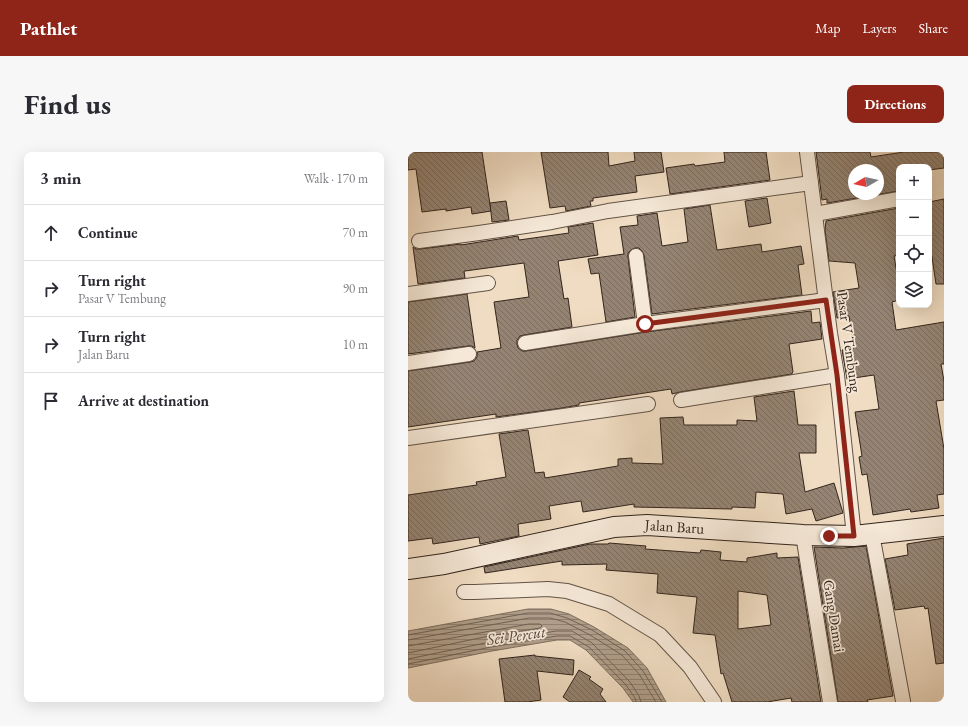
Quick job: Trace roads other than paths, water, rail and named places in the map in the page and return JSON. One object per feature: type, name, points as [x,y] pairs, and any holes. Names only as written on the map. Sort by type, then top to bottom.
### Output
[{"type":"main road","name":"Jalan Baru","points":[[408,569],[444,564],[500,551],[621,527],[647,525],[803,535],[863,535],[944,526]]},
{"type":"street","name":"Pasar V Tembung","points":[[807,152],[826,300],[863,535],[903,701]]},
{"type":"street","points":[[419,240],[478,233],[608,211],[811,183]]},
{"type":"street","points":[[815,214],[896,200]]},
{"type":"street","points":[[636,256],[645,324]]},
{"type":"street","points":[[408,294],[488,283]]},
{"type":"street","points":[[525,343],[645,324],[826,300]]},
{"type":"street","points":[[408,363],[469,354]]},
{"type":"street","points":[[682,400],[837,375]]},
{"type":"street","points":[[408,438],[648,404]]},
{"type":"street","name":"Gang Damai","points":[[803,535],[830,702]]},
{"type":"street","points":[[464,592],[548,589],[567,591],[609,604],[660,635],[690,667],[714,702]]},
{"type":"water","name":"Sei Percut","points":[[528,609],[551,609],[569,614],[594,627],[628,648],[647,668],[666,702],[633,702],[623,688],[586,650],[570,640],[557,640],[492,651],[408,668],[408,631]]}]
